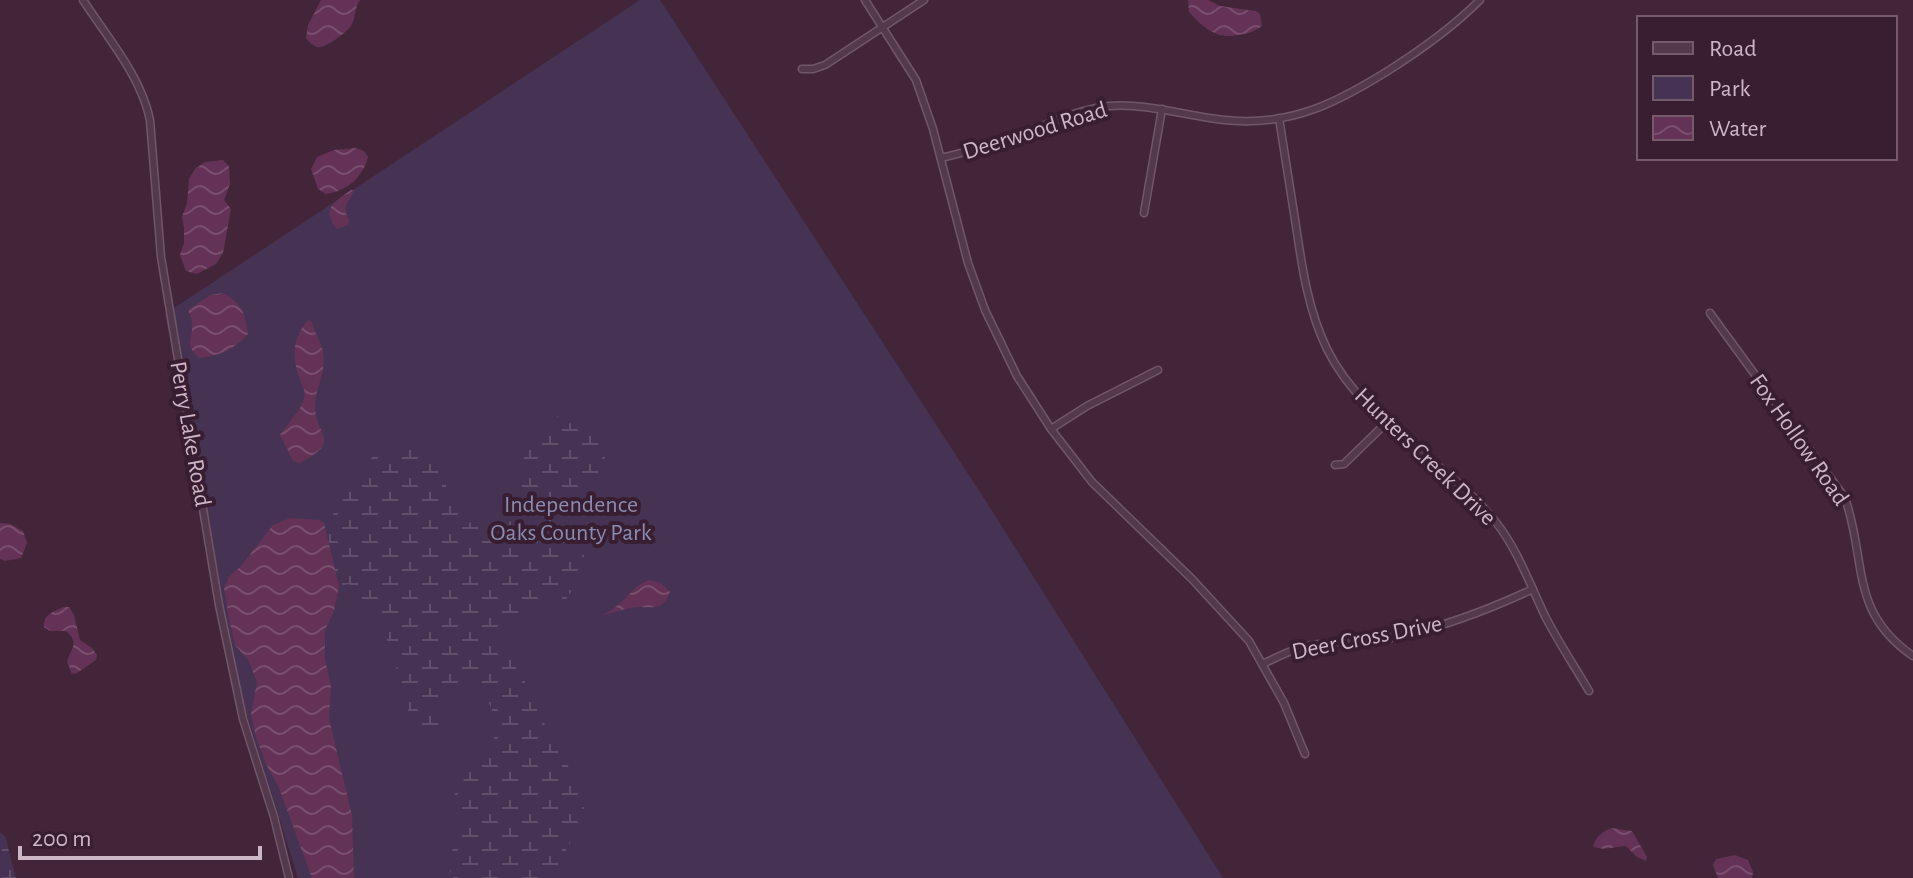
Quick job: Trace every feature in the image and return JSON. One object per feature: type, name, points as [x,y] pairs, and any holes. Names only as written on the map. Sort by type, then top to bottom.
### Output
[{"type":"street","name":"Perry Lake Road","points":[[83,0],[140,89],[147,106],[161,257],[219,605],[243,719],[274,817],[289,878]]},
{"type":"street","name":"Deerwood Road","points":[[865,0],[916,80],[941,158],[1006,140],[1090,109],[1112,106],[1142,106],[1224,120],[1259,122],[1322,107],[1352,94],[1426,47],[1480,0]]},
{"type":"street","points":[[802,69],[825,65],[924,0]]},
{"type":"street","points":[[1144,213],[1162,109]]},
{"type":"street","name":"Hunters Creek Drive","points":[[1279,118],[1300,258],[1318,329],[1328,352],[1351,386],[1386,423],[1455,479],[1497,523],[1589,691]]},
{"type":"street","name":"Deer Cross Drive","points":[[941,158],[968,263],[985,310],[1017,376],[1051,429],[1092,482],[1192,579],[1249,641],[1263,664],[1306,646],[1371,641],[1413,633],[1469,616],[1533,589]]},
{"type":"street","name":"Fox Hollow Road","points":[[1710,313],[1845,498],[1854,527],[1862,587],[1874,617],[1901,648],[1913,656]]},
{"type":"street","points":[[1051,429],[1087,406],[1158,370]]},
{"type":"street","points":[[1335,465],[1344,464],[1386,423]]},
{"type":"street","points":[[1263,664],[1284,703],[1305,754]]},
{"type":"green space","name":"Independence Oaks County Park","points":[[640,0],[660,0],[987,503],[1223,878],[298,878],[240,693],[165,314]]},
{"type":"green space","points":[[558,416],[604,443],[608,452],[600,468],[600,480],[583,528],[585,553],[575,586],[566,599],[557,604],[531,604],[502,635],[501,645],[538,702],[537,712],[570,769],[584,808],[578,828],[551,878],[453,878],[450,870],[453,844],[461,821],[454,795],[494,738],[495,724],[490,706],[487,698],[476,688],[459,688],[436,704],[444,731],[438,740],[431,741],[420,730],[407,709],[393,655],[383,631],[354,589],[349,584],[339,586],[324,523],[371,458],[390,447],[431,445],[442,452],[446,484],[459,512],[476,527],[485,524],[501,529],[512,520],[514,504],[510,491],[530,444],[540,429]]},
{"type":"green space","points":[[0,833],[5,836],[16,878],[0,878]]},
{"type":"water","points":[[321,0],[360,0],[348,29],[330,43],[317,47],[306,38],[308,25]]},
{"type":"water","points":[[1188,0],[1208,0],[1220,6],[1256,11],[1260,14],[1262,26],[1241,35],[1217,34],[1189,12]]},
{"type":"water","points":[[356,148],[368,157],[358,177],[334,192],[326,194],[318,189],[311,169],[317,157],[334,150]]},
{"type":"water","points":[[223,160],[229,166],[230,184],[224,200],[231,209],[223,253],[216,264],[197,274],[186,271],[180,255],[184,243],[182,217],[189,179],[195,169],[205,162]]},
{"type":"water","points":[[354,190],[346,207],[348,225],[337,229],[330,211],[335,202]]},
{"type":"water","points":[[223,293],[242,309],[248,334],[226,351],[199,358],[190,346],[192,322],[188,310],[211,295]]},
{"type":"water","points":[[308,320],[312,322],[323,352],[315,407],[324,443],[321,449],[300,463],[293,461],[280,435],[304,398],[295,348]]},
{"type":"water","points":[[290,518],[324,523],[339,586],[334,611],[325,630],[325,659],[331,686],[329,719],[352,815],[354,878],[312,878],[279,788],[256,737],[251,714],[257,682],[249,661],[235,645],[229,619],[224,588],[229,577],[273,525]]},
{"type":"water","points":[[0,523],[23,531],[27,543],[21,558],[0,559]]},
{"type":"water","points":[[650,580],[661,583],[670,592],[663,604],[603,615],[637,587]]},
{"type":"water","points":[[69,607],[74,615],[80,640],[97,655],[96,660],[72,674],[67,662],[73,639],[66,631],[50,631],[44,627],[47,616]]},
{"type":"water","points":[[1612,828],[1632,831],[1647,857],[1646,861],[1626,846],[1605,849],[1593,846],[1600,834]]},
{"type":"water","points":[[1735,855],[1748,860],[1752,878],[1718,878],[1713,865],[1716,859]]}]
